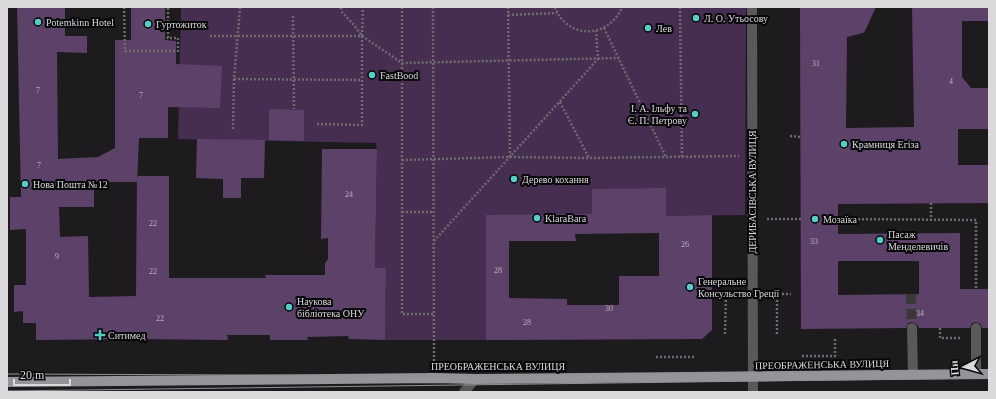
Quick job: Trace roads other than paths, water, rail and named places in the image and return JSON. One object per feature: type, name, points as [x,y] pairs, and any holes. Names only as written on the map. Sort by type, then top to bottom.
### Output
[{"type":"main road","name":"ПРЕОБРАЖЕНСЬКА ВУЛИЦЯ","points":[[7,382],[989,374]]},
{"type":"street","name":"ДЕРИБАСІВСЬКА ВУЛИЦЯ","points":[[752,7],[753,392]]},
{"type":"street","points":[[912,328],[913,375]]},
{"type":"street","points":[[976,333],[976,374]]},
{"type":"street","points":[[464,392],[476,379]]},
{"type":"tunnel","points":[[911,294],[912,328]]},
{"type":"tram line","points":[[7,374],[478,376],[989,370]]},
{"type":"tram line","points":[[7,391],[989,378]]},
{"type":"place","name":"Л. О. Утьосову","points":[[696,18]]},
{"type":"place","name":"Potemkinn Hotel","points":[[38,22]]},
{"type":"place","name":"Гуртожиток","points":[[148,24]]},
{"type":"place","name":"Лев","points":[[648,28]]},
{"type":"place","name":"FastBood","points":[[372,75]]},
{"type":"place","name":"І. А. Ільфу та Є. П. Петрову","points":[[695,114]]},
{"type":"place","name":"Крамниця Егіза","points":[[844,144]]},
{"type":"place","name":"Дерево кохання","points":[[514,179]]},
{"type":"place","name":"Нова Пошта №12","points":[[25,184]]},
{"type":"place","name":"KlaraBara","points":[[537,218]]},
{"type":"place","name":"Мозаїка","points":[[815,219]]},
{"type":"place","name":"Пасаж Менделевичів","points":[[880,240]]},
{"type":"place","name":"Генеральне Консульство Греції","points":[[690,287]]},
{"type":"place","name":"Наукова бібліотека ОНУ","points":[[289,307]]},
{"type":"place","name":"Ситимед","points":[[100,335]]}]
